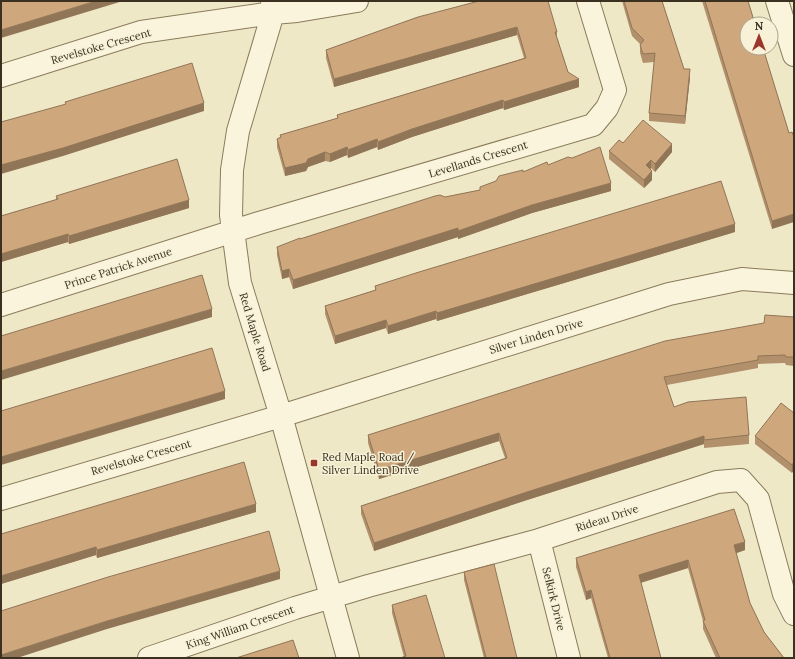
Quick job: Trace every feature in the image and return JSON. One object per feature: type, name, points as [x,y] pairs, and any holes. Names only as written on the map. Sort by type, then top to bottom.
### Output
[{"type":"street","points":[[272,7],[297,11],[357,1]]},
{"type":"street","name":"Levellands Crescent","points":[[234,231],[592,125],[608,108],[615,90],[588,1]]},
{"type":"street","points":[[777,1],[794,54]]},
{"type":"street","name":"Revelstoke Crescent","points":[[1,76],[141,32],[272,7]]},
{"type":"street","name":"Red Maple Road","points":[[272,7],[238,131],[232,170],[231,215],[240,283],[281,416],[348,658]]},
{"type":"street","name":"Prince Patrick Avenue","points":[[1,305],[234,231]]},
{"type":"street","name":"Silver Linden Drive","points":[[281,416],[669,294],[742,279],[794,283]]},
{"type":"street","name":"Revelstoke Crescent","points":[[1,499],[281,416]]},
{"type":"street","name":"Rideau Drive","points":[[332,597],[539,540],[717,482],[741,480],[758,499],[784,594],[794,614]]},
{"type":"street","name":"Selkirk Drive","points":[[539,540],[569,658]]},
{"type":"street","name":"King William Crescent","points":[[149,658],[295,608],[332,597]]},
{"type":"building","points":[[1,1],[96,1],[1,30]]},
{"type":"building","points":[[479,1],[548,1],[557,32],[555,32],[568,72],[579,79],[504,102],[503,100],[412,129],[378,142],[377,139],[348,150],[347,147],[330,154],[325,152],[308,159],[306,163],[285,168],[277,139],[281,137],[280,135],[338,118],[337,115],[526,58],[517,27],[334,79],[326,50],[418,17]]},
{"type":"building","points":[[624,1],[662,1],[684,69],[690,69],[685,116],[649,113],[655,53],[643,54],[640,45],[644,40],[632,28]]},
{"type":"building","points":[[705,1],[748,1],[753,16],[739,16],[739,56],[765,56],[789,133],[792,132],[794,137],[794,214],[772,221]]},
{"type":"building","points":[[192,63],[204,103],[63,148],[1,165],[1,122],[66,104],[65,102]]},
{"type":"building","points":[[643,120],[672,144],[655,164],[651,160],[646,165],[652,171],[644,180],[609,151],[619,140],[623,143]]},
{"type":"building","points":[[600,147],[611,183],[532,205],[458,231],[458,228],[293,280],[289,269],[282,271],[277,247],[300,238],[435,196],[440,195],[445,197],[480,190],[480,187],[496,181],[499,176],[523,170],[523,172],[547,162],[548,165],[568,157],[572,158]]},
{"type":"building","points":[[177,159],[189,200],[69,236],[68,234],[1,254],[1,216],[58,199],[56,196]]},
{"type":"building","points":[[721,181],[735,224],[437,313],[436,311],[388,326],[386,320],[335,336],[325,306],[376,290],[375,286],[419,272]]},
{"type":"building","points":[[202,275],[212,309],[1,371],[1,336]]},
{"type":"building","points":[[765,315],[794,317],[794,357],[786,357],[785,355],[758,356],[758,360],[664,377],[674,407],[688,402],[746,397],[749,435],[704,440],[704,436],[527,492],[374,543],[361,506],[507,458],[499,433],[379,470],[368,435],[665,341],[764,323]]},
{"type":"building","points":[[212,348],[225,391],[1,457],[1,411]]},
{"type":"building","points":[[781,403],[794,413],[794,462],[792,465],[755,436]]},
{"type":"building","points":[[244,462],[256,504],[97,550],[96,547],[1,576],[1,534]]},
{"type":"building","points":[[734,509],[745,542],[734,545],[750,603],[764,632],[784,658],[720,658],[703,621],[705,620],[688,560],[639,575],[661,658],[610,658],[591,590],[586,592],[576,558]]},
{"type":"building","points":[[269,531],[280,571],[107,621],[1,655],[1,611],[108,577]]},
{"type":"building","points":[[494,564],[517,658],[486,658],[464,572]]},
{"type":"building","points":[[426,595],[445,658],[400,658],[406,656],[392,605]]},
{"type":"building","points":[[293,640],[299,658],[236,658]]},
{"type":"place","name":"Red Maple Road / Silver Linden Drive","points":[[314,463]]}]
